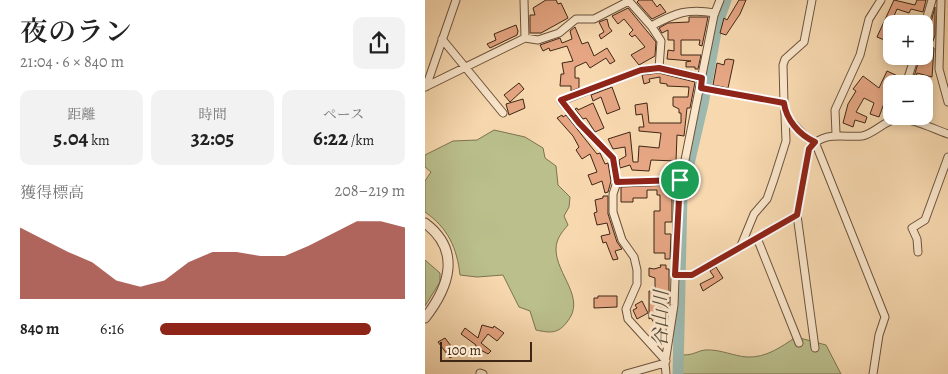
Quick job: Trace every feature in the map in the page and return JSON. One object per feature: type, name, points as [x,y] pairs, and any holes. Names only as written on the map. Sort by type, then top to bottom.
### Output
[{"type":"street","points":[[426,87],[456,0]]},
{"type":"street","points":[[666,374],[674,305],[681,178],[715,13],[720,0]]},
{"type":"street","points":[[740,248],[754,214],[764,205],[787,141],[783,65],[785,59],[803,42],[812,0]]},
{"type":"street","points":[[836,134],[835,110],[860,55],[869,19],[881,0]]},
{"type":"street","points":[[928,15],[932,0]]},
{"type":"street","points":[[941,0],[939,69],[947,96]]},
{"type":"street","points":[[525,38],[527,1]]},
{"type":"street","points":[[426,87],[525,38],[538,40],[559,33],[577,19],[594,19],[628,1],[651,26],[661,41],[659,68]]},
{"type":"street","points":[[651,26],[684,11],[697,10],[715,13]]},
{"type":"street","points":[[442,39],[503,113]]},
{"type":"street","points":[[666,362],[628,319],[627,309],[637,284],[637,270],[633,257],[622,240],[613,212],[613,194],[617,182],[613,158],[579,123],[561,100],[641,70],[659,68],[702,78]]},
{"type":"street","points":[[701,88],[784,103]]},
{"type":"street","points":[[785,115],[807,138],[815,142],[885,316],[879,334],[873,374]]},
{"type":"street","points":[[815,348],[797,215],[809,149],[815,142],[836,134],[863,136],[883,124]]},
{"type":"street","points":[[923,125],[948,134]]},
{"type":"street","points":[[918,252],[917,239],[912,228],[925,220],[948,157]]},
{"type":"street","points":[[617,182],[693,178]]},
{"type":"street","points":[[675,275],[692,275],[797,215]]},
{"type":"street","points":[[425,223],[434,230],[443,244],[448,261],[448,272],[442,294],[425,318]]},
{"type":"street","points":[[757,238],[799,343]]},
{"type":"street","points":[[627,374],[666,362]]},
{"type":"green space","points":[[494,130],[525,137],[543,148],[545,158],[556,166],[558,185],[570,197],[569,207],[564,216],[568,225],[558,239],[556,249],[557,259],[569,286],[574,304],[567,322],[557,331],[536,330],[530,311],[519,307],[503,275],[477,277],[460,275],[457,256],[450,239],[440,225],[425,212],[425,181],[431,172],[425,167],[425,155],[453,141],[477,140]]},
{"type":"green space","points":[[425,260],[440,273],[440,282],[425,306]]},
{"type":"green space","points":[[796,337],[826,345],[841,374],[682,374],[683,355],[711,350],[747,357],[761,356]]},
{"type":"building","points":[[546,0],[556,0],[558,4],[561,3],[568,18],[541,33],[530,33],[530,15],[535,15],[533,8]]},
{"type":"building","points":[[639,0],[652,0],[657,7],[660,4],[666,12],[652,19],[637,2]]},
{"type":"building","points":[[739,0],[746,0],[740,14],[726,35],[720,33],[724,18],[727,20]]},
{"type":"building","points":[[894,0],[915,5],[917,0],[926,0],[923,12],[911,9],[909,13],[897,9],[894,15],[887,15]]},
{"type":"building","points":[[935,7],[935,35],[933,41],[933,15]]},
{"type":"building","points":[[628,8],[656,42],[655,56],[639,65],[631,55],[645,47],[635,35],[632,37],[629,34],[633,30],[624,19],[618,24],[612,16]]},
{"type":"building","points":[[689,17],[708,17],[702,46],[699,45],[700,40],[681,40],[681,55],[701,55],[698,69],[686,67],[686,62],[691,61],[667,59],[668,50],[674,51],[674,40],[668,40],[668,30],[662,33],[659,28],[668,23],[689,22]]},
{"type":"building","points":[[607,19],[612,31],[601,39],[599,35],[604,32],[599,22]]},
{"type":"building","points":[[883,24],[883,39],[877,37]]},
{"type":"building","points":[[516,25],[517,35],[490,48],[487,44],[496,40],[494,34]]},
{"type":"building","points":[[575,27],[582,44],[588,42],[594,56],[607,48],[615,61],[610,64],[606,58],[590,68],[586,62],[575,67],[575,78],[579,78],[579,88],[571,91],[571,86],[560,86],[561,74],[564,74],[562,63],[573,61],[567,46],[550,51],[549,48],[543,51],[540,45],[560,38],[562,43],[572,39],[570,31]]},
{"type":"building","points":[[725,60],[734,60],[728,88],[713,85],[717,63],[724,65]]},
{"type":"building","points":[[917,65],[933,65],[932,75],[917,73],[915,75]]},
{"type":"building","points":[[887,71],[896,75],[885,75]]},
{"type":"building","points":[[659,73],[695,82],[690,108],[687,108],[684,136],[677,135],[676,161],[651,160],[649,171],[632,170],[630,165],[620,168],[619,160],[626,156],[625,147],[613,149],[608,139],[630,132],[633,162],[638,162],[639,146],[659,148],[661,133],[639,131],[639,127],[644,127],[642,114],[636,115],[635,105],[647,103],[649,123],[681,123],[681,113],[679,113],[679,109],[673,106],[673,97],[688,97],[689,87],[667,86],[667,84],[660,83],[660,77],[649,79],[650,82],[644,84],[642,75]]},
{"type":"building","points":[[863,76],[879,88],[883,80],[883,106],[879,117],[870,114],[874,103],[864,98],[856,112],[867,117],[865,123],[855,120],[853,127],[843,123],[848,104],[856,91],[853,89]]},
{"type":"building","points":[[519,83],[524,89],[510,102],[504,95]]},
{"type":"building","points":[[612,87],[620,109],[607,114],[601,97],[593,101],[591,95]]},
{"type":"building","points":[[523,99],[525,108],[509,115],[506,104]]},
{"type":"building","points":[[593,103],[604,128],[595,132],[586,118],[583,119],[575,109],[577,108],[578,110]]},
{"type":"building","points":[[562,115],[563,117],[566,115],[597,154],[600,153],[605,164],[608,163],[611,181],[608,192],[605,193],[602,181],[592,185],[588,175],[597,172],[590,154],[582,159],[576,150],[579,147],[573,136],[557,118]]},
{"type":"building","points":[[674,185],[672,222],[665,222],[665,234],[671,234],[670,259],[665,259],[665,253],[654,253],[654,211],[660,211],[660,195],[657,195],[657,190],[647,190],[647,198],[633,198],[633,202],[621,202],[621,187]]},
{"type":"building","points":[[603,196],[608,196],[608,214],[617,242],[622,249],[615,251],[618,259],[613,260],[606,242],[603,243],[601,236],[610,234],[607,223],[597,225],[594,213],[597,212],[595,200],[603,198]]},
{"type":"building","points":[[660,265],[666,265],[666,269],[669,269],[669,303],[663,303],[666,315],[656,317],[660,324],[656,326],[651,318],[649,319],[649,291],[655,291],[655,278],[649,276],[649,268],[654,269],[661,267]]},
{"type":"building","points":[[716,267],[723,278],[703,291],[700,284],[714,277],[710,271]]},
{"type":"building","points":[[598,296],[617,296],[617,307],[594,308],[594,298],[598,298]]},
{"type":"building","points":[[642,301],[648,313],[637,319],[633,310],[637,308],[635,305]]},
{"type":"building","points":[[482,325],[493,328],[494,326],[504,333],[497,341],[488,334],[481,343],[491,351],[488,354],[477,348],[475,351],[476,345],[461,334],[465,328],[478,338]]},
{"type":"building","points":[[445,338],[457,354],[450,358],[438,342]]},
{"type":"waterway","name":"谷山川","points":[[678,374],[682,194],[703,104],[717,26],[726,0]]},
{"type":"route","points":[[659,68],[702,78],[701,88],[784,103],[785,115],[807,138],[815,142],[809,149],[799,213],[692,275],[675,275],[680,180],[617,182],[613,158],[579,123],[561,100],[641,70],[659,68]]}]
